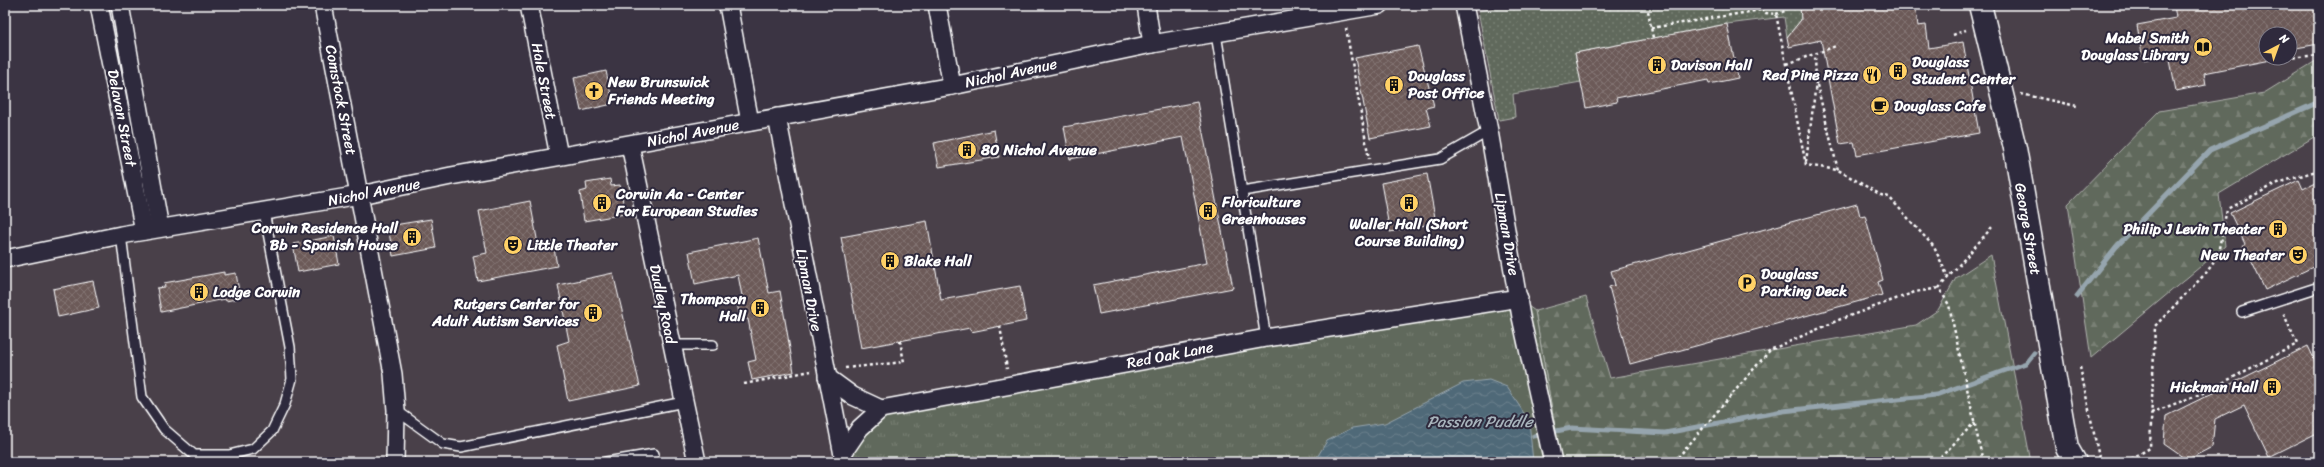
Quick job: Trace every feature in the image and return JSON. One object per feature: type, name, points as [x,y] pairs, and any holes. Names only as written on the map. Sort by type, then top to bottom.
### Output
[{"type":"street","name":"Delavan Street","points":[[99,5],[152,230]]},
{"type":"street","name":"Delavan Street","points":[[120,5],[152,230]]},
{"type":"street","name":"Comstock Street","points":[[323,5],[393,374],[396,410],[395,462]]},
{"type":"street","name":"Hale Street","points":[[529,5],[559,156]]},
{"type":"street","points":[[728,5],[750,122]]},
{"type":"street","points":[[937,5],[952,86]]},
{"type":"street","points":[[1146,5],[1152,44]]},
{"type":"street","name":"Nichol Avenue","points":[[5,259],[121,235],[360,195],[559,156],[630,145],[952,86],[1152,44],[1380,5]]},
{"type":"street","name":"Lipman Drive","points":[[1464,5],[1489,131],[1518,298],[1553,462]]},
{"type":"street","name":"George Street","points":[[1980,5],[2015,148],[2070,459]]},
{"type":"street","name":"Lipman Drive","points":[[777,117],[826,374],[844,458]]},
{"type":"street","name":"Dudley Road","points":[[630,145],[697,462]]},
{"type":"street","name":"Red Oak Lane","points":[[881,409],[1266,338],[1518,298]]},
{"type":"street","points":[[826,374],[853,396],[881,409],[860,428],[844,458]]},
{"type":"lane","points":[[1216,34],[1266,338]]},
{"type":"lane","points":[[1242,191],[1440,159],[1489,131]]},
{"type":"lane","points":[[121,235],[142,397],[164,429],[194,455],[229,455],[254,449],[272,431],[285,404],[292,379],[290,347],[264,212]]},
{"type":"lane","points":[[2242,312],[2319,287]]},
{"type":"lane","points":[[672,345],[713,345]]},
{"type":"lane","points":[[396,410],[443,444],[461,447],[684,402]]},
{"type":"lane","points":[[606,462],[654,454]]},
{"type":"path","points":[[1647,5],[1653,38]]},
{"type":"path","points":[[1756,5],[1766,13],[1776,14],[1785,11],[1788,5]]},
{"type":"path","points":[[1350,9],[1371,170]]},
{"type":"path","points":[[1651,28],[1761,10]]},
{"type":"path","points":[[1776,14],[1806,165]]},
{"type":"path","points":[[1787,64],[1815,55],[1836,46]]},
{"type":"path","points":[[1806,165],[1816,83],[1815,55]]},
{"type":"path","points":[[2298,57],[2319,55]]},
{"type":"path","points":[[1816,83],[1838,170]]},
{"type":"path","points":[[2000,90],[2077,106]]},
{"type":"path","points":[[1806,165],[1838,170],[1881,195],[1889,197],[1934,247],[1948,277]]},
{"type":"path","points":[[2126,462],[2150,448],[2155,326],[2206,273],[2217,258],[2227,209],[2278,183],[2319,170]]},
{"type":"path","points":[[1674,462],[1770,350],[1841,319],[1916,292],[1939,288],[1994,226]]},
{"type":"path","points":[[1939,288],[1949,305],[1983,462]]},
{"type":"path","points":[[2151,413],[2203,394],[2297,344],[2278,300]]},
{"type":"path","points":[[1000,326],[1010,386]]},
{"type":"path","points":[[744,384],[814,370],[826,374],[904,362],[900,341]]},
{"type":"path","points":[[2080,367],[2100,462]]},
{"type":"path","points":[[1936,462],[1975,422]]},
{"type":"shaded area","points":[[1353,5],[2319,5],[2319,462],[5,462],[5,260]]},
{"type":"green space","points":[[1513,5],[1803,5],[1800,6],[1801,20],[1787,37],[1784,17],[1727,24],[1576,53],[1581,82],[1513,94],[1515,117],[1499,120],[1478,11]]},
{"type":"green space","points":[[2319,59],[2319,134],[2219,194],[2225,246],[2091,358],[2068,204],[2159,111],[2264,93]]},
{"type":"green space","points":[[1991,255],[2031,462],[1827,462],[1822,456],[1815,462],[1561,462],[1535,311],[1586,297],[1610,378],[1916,325],[1938,310],[1956,278]]},
{"type":"green space","points":[[1521,301],[1535,311],[1561,462],[845,462],[881,409]]},
{"type":"water","name":"Passion Puddle","points":[[1489,380],[1507,387],[1529,421],[1533,462],[1314,462],[1327,441],[1352,428],[1385,423],[1463,383]]},
{"type":"building","name":"Douglass Student Center","points":[[1800,5],[1915,5],[1918,26],[1926,25],[1929,48],[1963,42],[1979,133],[1857,155],[1854,142],[1840,144],[1821,40],[1789,47],[1787,37],[1801,20]]},
{"type":"building","name":"Mabel Smith Douglass Library","points":[[2174,5],[2319,5],[2319,44],[2298,48],[2298,26],[2258,26],[2258,62],[2204,73],[2206,85],[2176,91],[2169,55],[2143,60],[2137,25],[2176,18]]},
{"type":"building","name":"Davison Hall","points":[[1727,24],[1738,78],[1709,84],[1708,80],[1616,98],[1617,102],[1586,108],[1575,53]]},
{"type":"building","name":"Douglass Post Office","points":[[1418,46],[1434,106],[1426,108],[1431,126],[1370,138],[1355,58]]},
{"type":"building","name":"New Brunswick Friends Meeting","points":[[606,71],[613,104],[581,111],[574,78]]},
{"type":"building","name":"Floriculture Greenhouses","points":[[1197,102],[1233,288],[1099,314],[1093,285],[1207,263],[1183,137],[1070,159],[1064,127]]},
{"type":"building","name":"80 Nichol Avenue","points":[[994,130],[999,157],[939,167],[934,143]]},
{"type":"building","name":"Waller Hall (Short Course Building)","points":[[1427,174],[1436,223],[1390,232],[1381,183]]},
{"type":"building","name":"Corwin Aa - Center For European Studies","points":[[610,179],[611,186],[620,185],[625,214],[584,221],[580,192],[587,190],[586,183]]},
{"type":"building","name":"Philip J Levin Theater","points":[[2299,180],[2303,189],[2319,181],[2319,264],[2265,290],[2250,258],[2241,250],[2245,244],[2230,213]]},
{"type":"building","name":"Little Theater","points":[[530,201],[538,244],[553,242],[557,266],[478,281],[473,256],[487,253],[479,211]]},
{"type":"building","name":"Douglass Parking Deck","points":[[1857,204],[1860,216],[1865,215],[1883,280],[1878,282],[1882,295],[1630,364],[1609,287],[1615,285],[1611,271]]},
{"type":"building","name":"Corwin Residence Hall Bb - Spanish House","points":[[431,219],[436,248],[393,256],[388,226]]},
{"type":"building","name":"Blake Hall","points":[[927,221],[941,300],[1020,286],[1026,321],[971,332],[970,328],[861,348],[841,237]]},
{"type":"building","points":[[334,236],[339,264],[298,272],[293,244]]},
{"type":"building","name":"Thompson Hall","points":[[758,238],[769,293],[780,291],[794,372],[752,380],[748,362],[756,360],[748,319],[740,320],[737,302],[743,301],[738,275],[695,284],[689,252]]},
{"type":"building","name":"Lodge Corwin","points":[[224,272],[224,275],[236,273],[240,298],[226,301],[225,299],[161,312],[157,288],[165,287],[164,283]]},
{"type":"building","name":"Rutgers Center for Adult Autism Services","points":[[613,273],[640,386],[568,401],[557,345],[569,341],[558,285]]},
{"type":"building","points":[[93,281],[99,308],[58,317],[53,289]]},
{"type":"building","name":"Hickman Hall","points":[[2308,346],[2319,369],[2319,432],[2269,457],[2244,405],[2215,419],[2212,447],[2187,460],[2164,444],[2166,416]]},
{"type":"waterway","points":[[2077,296],[2116,247],[2210,150],[2319,102]]},
{"type":"waterway","points":[[1556,431],[1572,428],[1665,433],[1783,411],[1936,395],[2026,363],[2034,353]]},
{"type":"waterway","points":[[1534,436],[1538,435]]},
{"type":"place","name":"Mabel Smith Douglass Library","points":[[2203,47]]},
{"type":"place","name":"Davison Hall","points":[[1657,65]]},
{"type":"place","name":"Douglass Student Center","points":[[1898,71]]},
{"type":"place","name":"Red Pine Pizza","points":[[1872,75]]},
{"type":"place","name":"Douglass Post Office","points":[[1394,85]]},
{"type":"place","name":"New Brunswick Friends Meeting","points":[[594,91]]},
{"type":"place","name":"Douglass Cafe","points":[[1880,106]]},
{"type":"place","name":"80 Nichol Avenue","points":[[967,150]]},
{"type":"place","name":"Corwin Aa - Center For European Studies","points":[[602,203]]},
{"type":"place","name":"Waller Hall (Short Course Building)","points":[[1409,203]]},
{"type":"place","name":"Floriculture Greenhouses","points":[[1208,211]]},
{"type":"place","name":"Philip J Levin Theater","points":[[2278,229]]},
{"type":"place","name":"Corwin Residence Hall Bb - Spanish House","points":[[412,237]]},
{"type":"place","name":"Little Theater","points":[[513,245]]},
{"type":"place","name":"New Theater","points":[[2298,255]]},
{"type":"place","name":"Blake Hall","points":[[890,261]]},
{"type":"place","name":"Douglass Parking Deck","points":[[1747,283]]},
{"type":"place","name":"Lodge Corwin","points":[[199,292]]},
{"type":"place","name":"Thompson Hall","points":[[760,308]]},
{"type":"place","name":"Rutgers Center for Adult Autism Services","points":[[593,313]]},
{"type":"place","name":"Hickman Hall","points":[[2272,387]]}]
